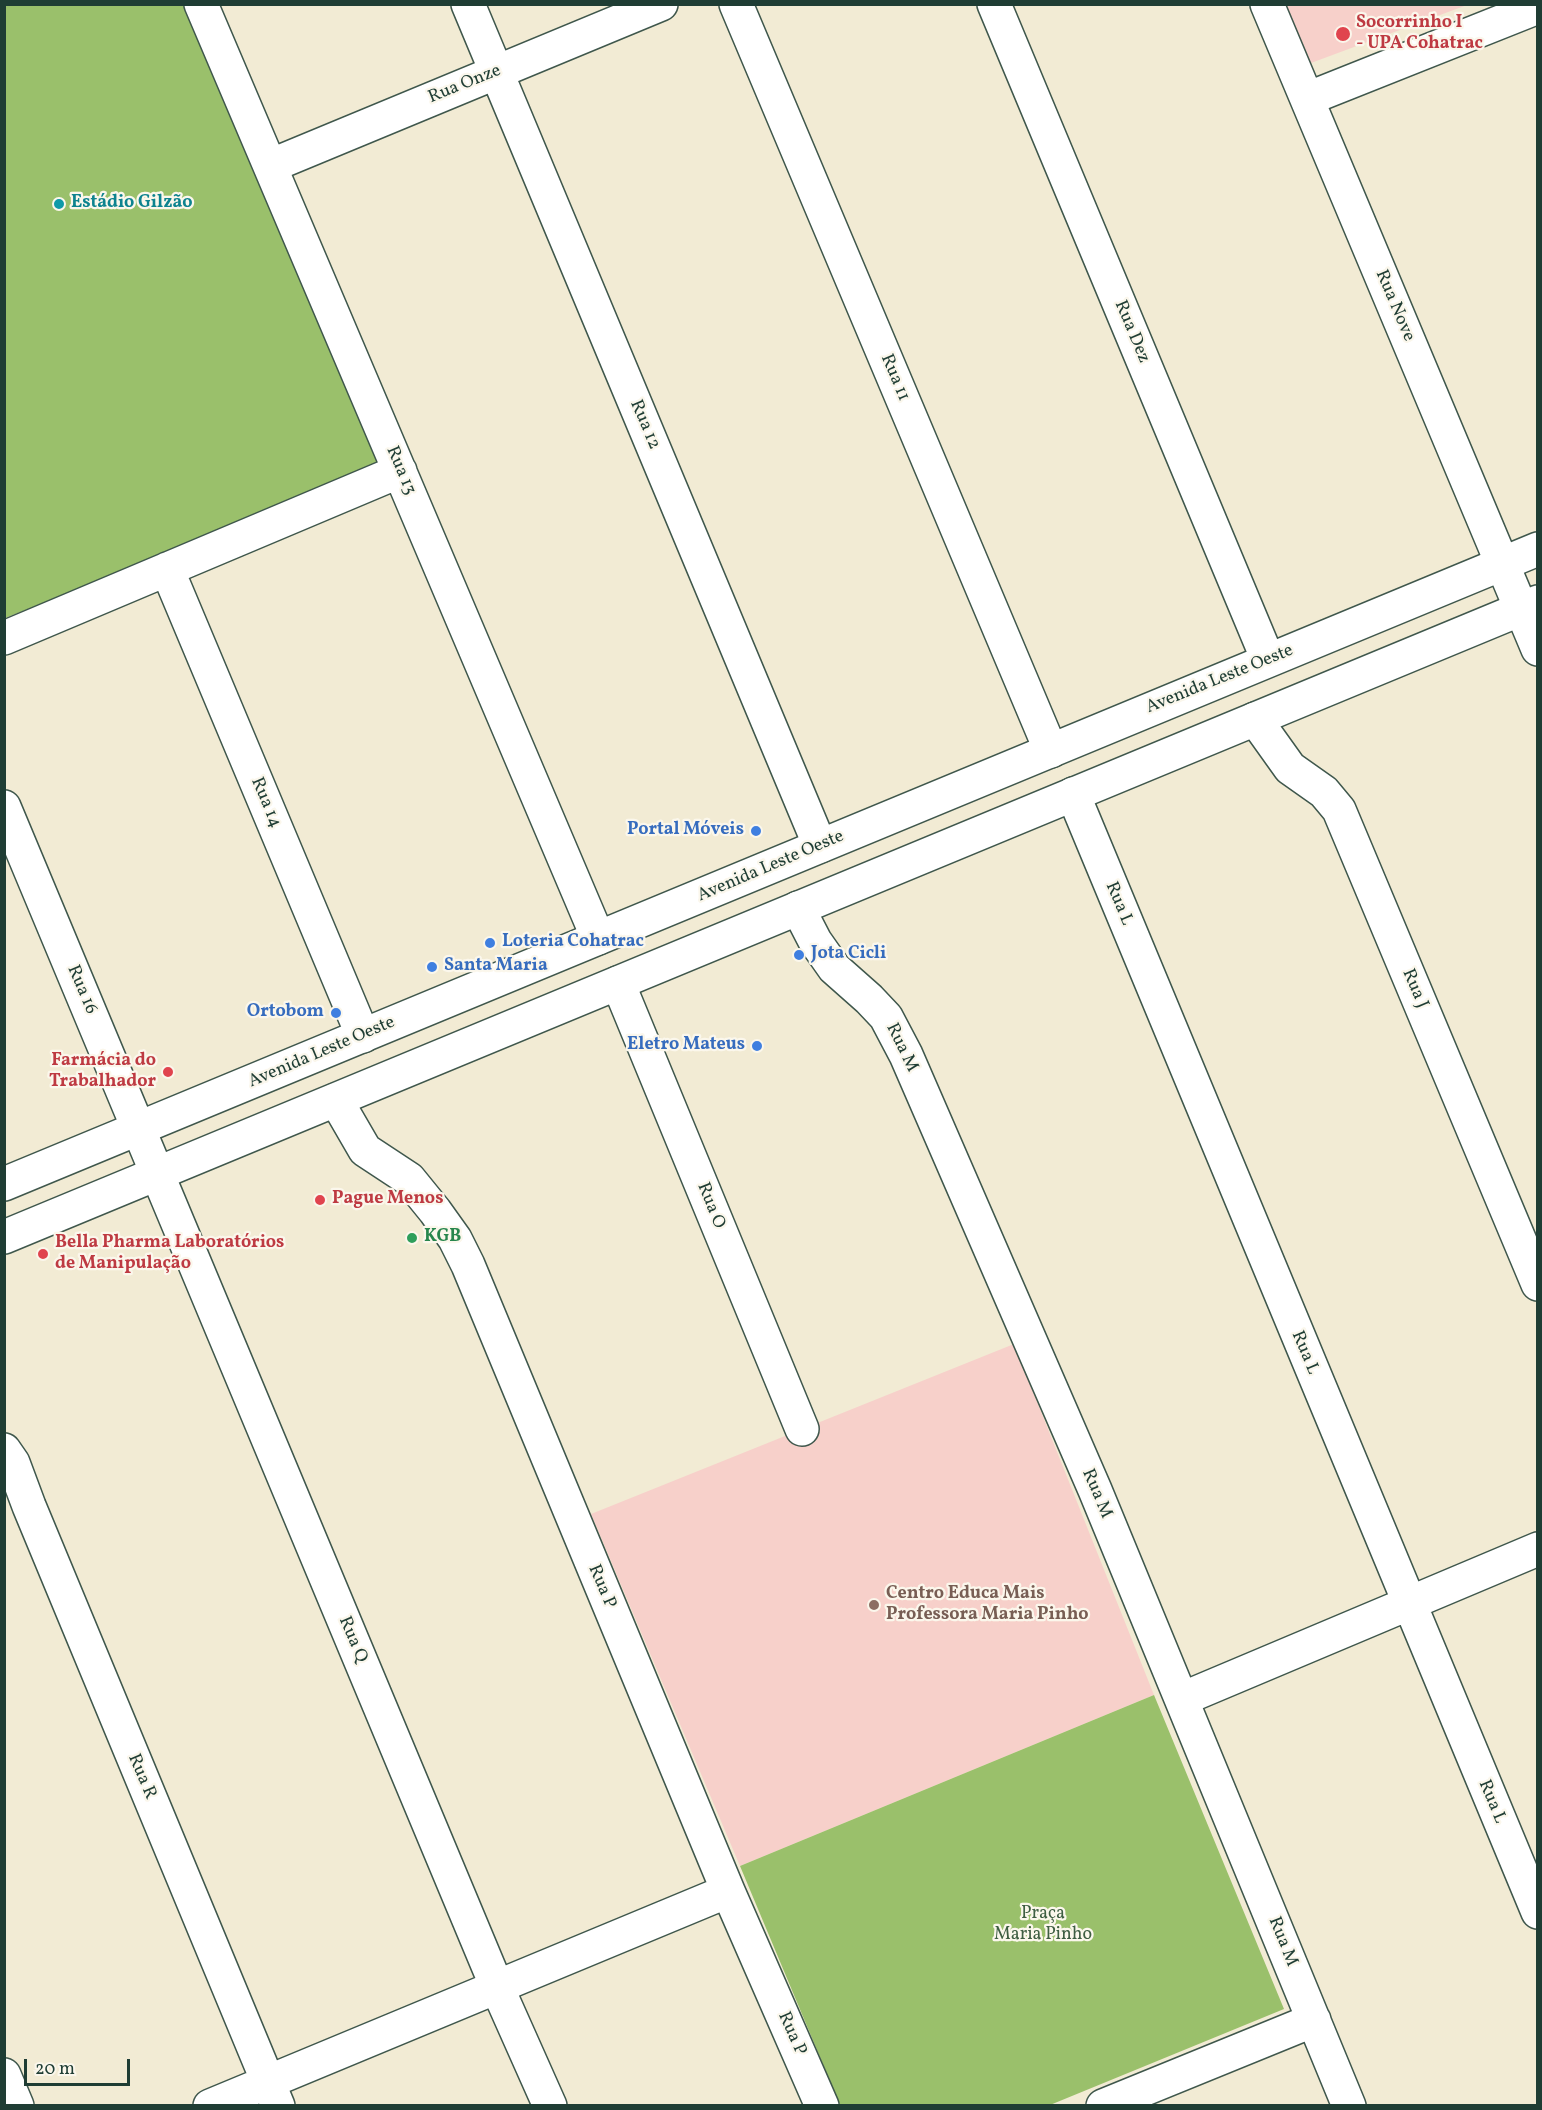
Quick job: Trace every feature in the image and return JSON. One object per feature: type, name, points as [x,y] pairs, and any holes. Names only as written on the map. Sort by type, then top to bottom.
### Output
[{"type":"street","name":"Rua 13","points":[[201,4],[598,938]]},
{"type":"street","name":"Rua 12","points":[[468,4],[820,846]]},
{"type":"street","name":"Rua Onze","points":[[270,166],[661,4]]},
{"type":"street","name":"Rua 11","points":[[736,4],[1051,751]]},
{"type":"street","name":"Rua Dez","points":[[994,4],[1268,660]]},
{"type":"street","name":"Rua Nove","points":[[1267,4],[1502,563],[1529,605],[1538,649]]},
{"type":"street","points":[[1307,99],[1537,7]]},
{"type":"street","points":[[4,638],[400,471]]},
{"type":"street","name":"Avenida Leste Oeste","points":[[4,1185],[1538,549]]},
{"type":"street","name":"Rua 14","points":[[167,569],[363,1036]]},
{"type":"street","points":[[4,1237],[1529,605]]},
{"type":"street","name":"Rua J","points":[[1255,719],[1290,768],[1324,792],[1339,810],[1538,1284]]},
{"type":"street","name":"Rua L","points":[[1073,794],[1538,1912]]},
{"type":"street","name":"Rua 16","points":[[4,807],[158,1173]]},
{"type":"street","name":"Rua M","points":[[798,908],[834,969],[886,1017],[906,1055],[1090,1479],[1349,2106]]},
{"type":"street","name":"Rua O","points":[[618,983],[802,1429]]},
{"type":"street","name":"Rua P","points":[[336,1100],[365,1150],[409,1179],[455,1239],[464,1257],[728,1891],[822,2106]]},
{"type":"street","name":"Rua Q","points":[[158,1173],[496,1987],[550,2106]]},
{"type":"street","name":"Rua R","points":[[4,1450],[13,1463],[272,2094]]},
{"type":"street","points":[[1182,1699],[1538,1549]]},
{"type":"street","points":[[210,2106],[272,2094],[496,1987],[728,1891]]},
{"type":"street","points":[[1103,2106],[1314,2020]]},
{"type":"street","points":[[4,2075],[18,2106]]},
{"type":"shaded area","name":"Socorrinho I - UPA Cohatrac","points":[[1285,5],[1467,5],[1311,63]]},
{"type":"shaded area","name":"Centro Educa Mais Professora Maria Pinho","points":[[1014,1344],[1154,1695],[740,1866],[591,1514]]},
{"type":"green space","points":[[5,5],[188,5],[362,413],[380,471],[5,618]]},
{"type":"green space","name":"Praça Maria Pinho","points":[[1154,1695],[1284,2009],[1050,2105],[840,2105],[740,1866]]},
{"type":"place","name":"Socorrinho I - UPA Cohatrac","points":[[1343,34]]},
{"type":"place","name":"Estádio Gilzão","points":[[59,204]]},
{"type":"place","name":"Portal Móveis","points":[[756,831]]},
{"type":"place","name":"Loteria Cohatrac","points":[[490,943]]},
{"type":"place","name":"Jota Cicli","points":[[799,955]]},
{"type":"place","name":"Santa Maria","points":[[432,967]]},
{"type":"place","name":"Ortobom","points":[[336,1013]]},
{"type":"place","name":"Eletro Mateus","points":[[757,1046]]},
{"type":"place","name":"Farmácia do Trabalhador","points":[[168,1072]]},
{"type":"place","name":"Pague Menos","points":[[320,1200]]},
{"type":"place","name":"KGB","points":[[412,1238]]},
{"type":"place","name":"Bella Pharma Laboratórios de Manipulação","points":[[43,1254]]},
{"type":"place","name":"Centro Educa Mais Professora Maria Pinho","points":[[874,1605]]}]
